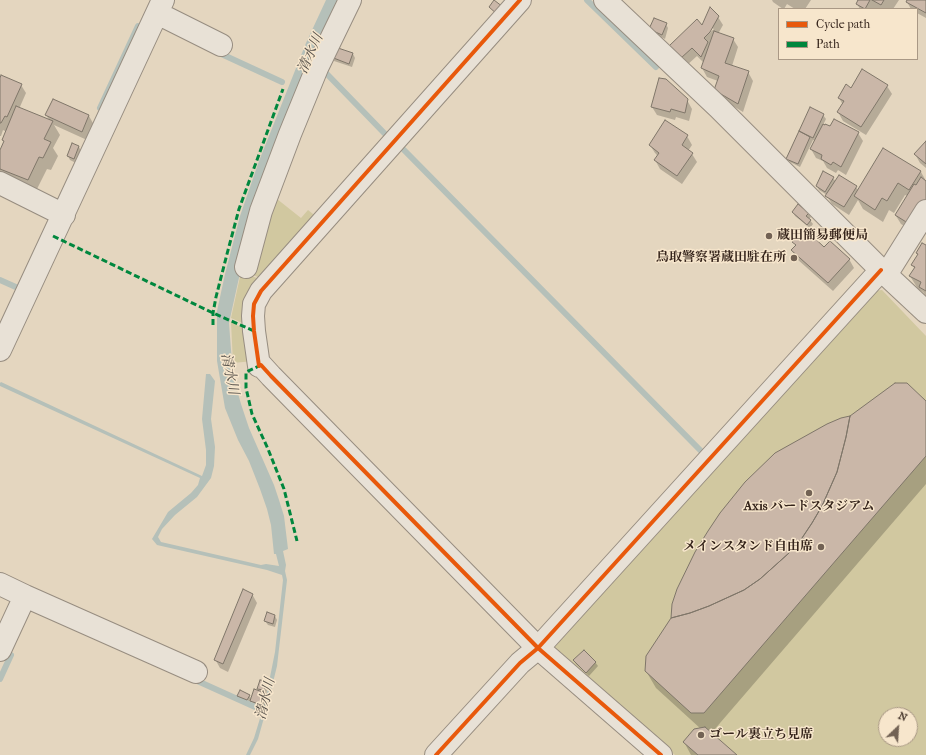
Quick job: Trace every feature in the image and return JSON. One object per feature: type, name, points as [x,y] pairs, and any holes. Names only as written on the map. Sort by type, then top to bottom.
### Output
[{"type":"street","points":[[246,267],[261,211],[290,134],[317,68],[350,0]]},
{"type":"street","points":[[520,0],[261,291],[254,304],[253,316],[260,365],[538,648],[661,755]]},
{"type":"street","points":[[605,0],[718,107],[884,273],[926,312]]},
{"type":"street","points":[[0,350],[160,7],[221,45]]},
{"type":"street","points":[[0,183],[64,215]]},
{"type":"street","points":[[436,755],[520,662],[538,648],[884,273],[926,211]]},
{"type":"street","points":[[0,584],[196,672]]},
{"type":"street","points":[[0,650],[25,596]]},
{"type":"shaded area","points":[[272,195],[301,218],[308,210],[318,218],[263,279],[250,274]]},
{"type":"shaded area","points":[[241,272],[262,280],[247,325],[231,318]]},
{"type":"shaded area","name":"Axis バードスタジアム","points":[[882,290],[926,336],[926,755],[675,755],[555,651],[554,641],[875,291]]},
{"type":"shaded area","points":[[231,322],[248,331],[253,361],[233,363]]},
{"type":"water","name":"清水川","points":[[326,0],[343,0],[248,237],[229,323],[235,383],[249,428],[279,500],[284,516],[288,549],[283,551],[287,580],[277,666],[258,739],[250,755],[246,755],[254,738],[265,702],[275,652],[283,580],[282,575],[267,570],[157,545],[152,539],[168,512],[191,493],[198,485],[200,478],[0,386],[0,383],[1,382],[202,476],[206,465],[206,450],[202,419],[206,374],[210,374],[215,381],[211,419],[215,447],[214,466],[211,478],[197,497],[175,515],[162,529],[158,537],[161,542],[261,565],[266,564],[279,566],[276,554],[274,554],[271,525],[267,509],[249,461],[238,440],[225,408],[217,361],[217,311],[240,216],[259,161],[306,43]]},
{"type":"building","points":[[494,0],[503,7],[498,15],[489,7]]},
{"type":"building","points":[[858,0],[870,0],[866,8],[856,4]]},
{"type":"building","points":[[872,0],[884,0],[881,5]]},
{"type":"building","points":[[907,0],[926,0],[926,13],[918,8],[906,2]]},
{"type":"building","points":[[710,7],[719,16],[710,32],[704,38],[708,42],[701,57],[692,48],[681,58],[669,46],[697,19],[702,25]]},
{"type":"building","points":[[654,18],[667,23],[662,35],[649,29]]},
{"type":"building","points":[[714,31],[734,38],[725,63],[749,71],[738,104],[714,90],[719,76],[701,68]]},
{"type":"building","points":[[335,47],[353,53],[349,64],[331,57]]},
{"type":"building","points":[[862,69],[888,85],[861,127],[837,112],[844,101],[838,98],[846,84],[851,88]]},
{"type":"building","points":[[1,75],[22,84],[7,117],[5,116],[0,123],[0,78]]},
{"type":"building","points":[[659,78],[666,79],[688,99],[685,113],[671,109],[670,112],[651,107]]},
{"type":"building","points":[[53,99],[89,115],[82,132],[45,115]]},
{"type":"building","points":[[16,106],[53,121],[44,139],[51,142],[43,158],[39,157],[28,180],[0,169],[0,150],[4,141],[2,140]]},
{"type":"building","points":[[810,107],[824,114],[813,138],[799,131]]},
{"type":"building","points":[[834,119],[859,132],[841,167],[833,162],[831,165],[821,159],[822,155],[810,149],[823,124],[830,126]]},
{"type":"building","points":[[665,120],[688,135],[682,145],[693,153],[677,176],[654,160],[659,153],[649,145]]},
{"type":"building","points":[[799,131],[810,137],[798,164],[786,159]]},
{"type":"building","points":[[926,141],[926,164],[914,154]]},
{"type":"building","points":[[72,143],[79,146],[74,159],[67,156]]},
{"type":"building","points":[[883,148],[921,171],[909,190],[898,183],[887,201],[882,198],[875,210],[854,196]]},
{"type":"building","points":[[823,171],[834,177],[825,192],[816,186]]},
{"type":"building","points":[[839,175],[857,186],[844,207],[825,196]]},
{"type":"building","points":[[921,177],[926,181],[926,200],[911,225],[895,215],[914,184],[916,185]]},
{"type":"building","points":[[798,204],[809,213],[806,216],[811,220],[807,225],[792,212]]},
{"type":"building","points":[[808,232],[824,247],[830,241],[850,259],[828,283],[791,250],[796,245],[792,242],[799,234],[803,238]]},
{"type":"building","points":[[922,243],[926,245],[926,291],[919,287],[921,282],[909,276],[915,267],[911,265],[918,254],[916,253]]},
{"type":"building","name":"メインスタンド自由席","points":[[895,383],[907,383],[926,401],[926,456],[704,713],[691,713],[645,671],[646,656],[671,618],[709,606],[744,590],[760,579],[800,541],[822,506],[837,472],[850,416]]},
{"type":"building","points":[[850,416],[837,472],[822,506],[800,541],[760,579],[744,590],[709,606],[671,618],[672,604],[677,589],[695,552],[720,513],[745,482],[775,453],[827,424]]},
{"type":"building","points":[[243,589],[253,594],[223,664],[214,660]]},
{"type":"building","points":[[267,612],[275,615],[273,624],[264,621]]},
{"type":"building","points":[[584,650],[596,662],[586,673],[573,660]]},
{"type":"building","points":[[260,680],[266,681],[264,690],[257,689]]},
{"type":"building","points":[[254,689],[266,693],[262,705],[250,701]]},
{"type":"building","points":[[240,690],[250,695],[247,700],[237,696]]},
{"type":"building","name":"ゴール裏立ち見席","points":[[705,727],[737,755],[698,755],[683,742],[694,729]]},
{"type":"waterway","points":[[587,0],[656,67]]},
{"type":"waterway","points":[[100,108],[138,26]]},
{"type":"waterway","points":[[217,52],[282,82]]},
{"type":"waterway","points":[[324,71],[388,137]]},
{"type":"waterway","points":[[404,150],[701,451]]},
{"type":"waterway","points":[[0,280],[18,288]]},
{"type":"waterway","points":[[0,679],[11,655]]},
{"type":"waterway","name":"清水川","points":[[193,679],[264,711]]},
{"type":"marked path","points":[[213,325],[213,313],[216,297],[239,209],[283,89]]},
{"type":"marked path","points":[[53,236],[213,313],[254,331]]},
{"type":"marked path","points":[[261,365],[246,372],[246,388],[252,414],[284,489],[297,541]]},
{"type":"cycle path","points":[[259,366],[253,316],[254,304],[261,291],[520,0]]},
{"type":"cycle path","points":[[436,755],[520,663],[538,648],[881,270]]},
{"type":"cycle path","points":[[261,365],[538,648],[661,755]]},
{"type":"place","name":"蔵田簡易郵便局","points":[[769,236]]},
{"type":"place","name":"鳥取警察署蔵田駐在所","points":[[794,258]]},
{"type":"place","name":"Axis バードスタジアム","points":[[809,493]]},
{"type":"place","name":"メインスタンド自由席","points":[[821,547]]},
{"type":"place","name":"ゴール裏立ち見席","points":[[701,735]]}]
